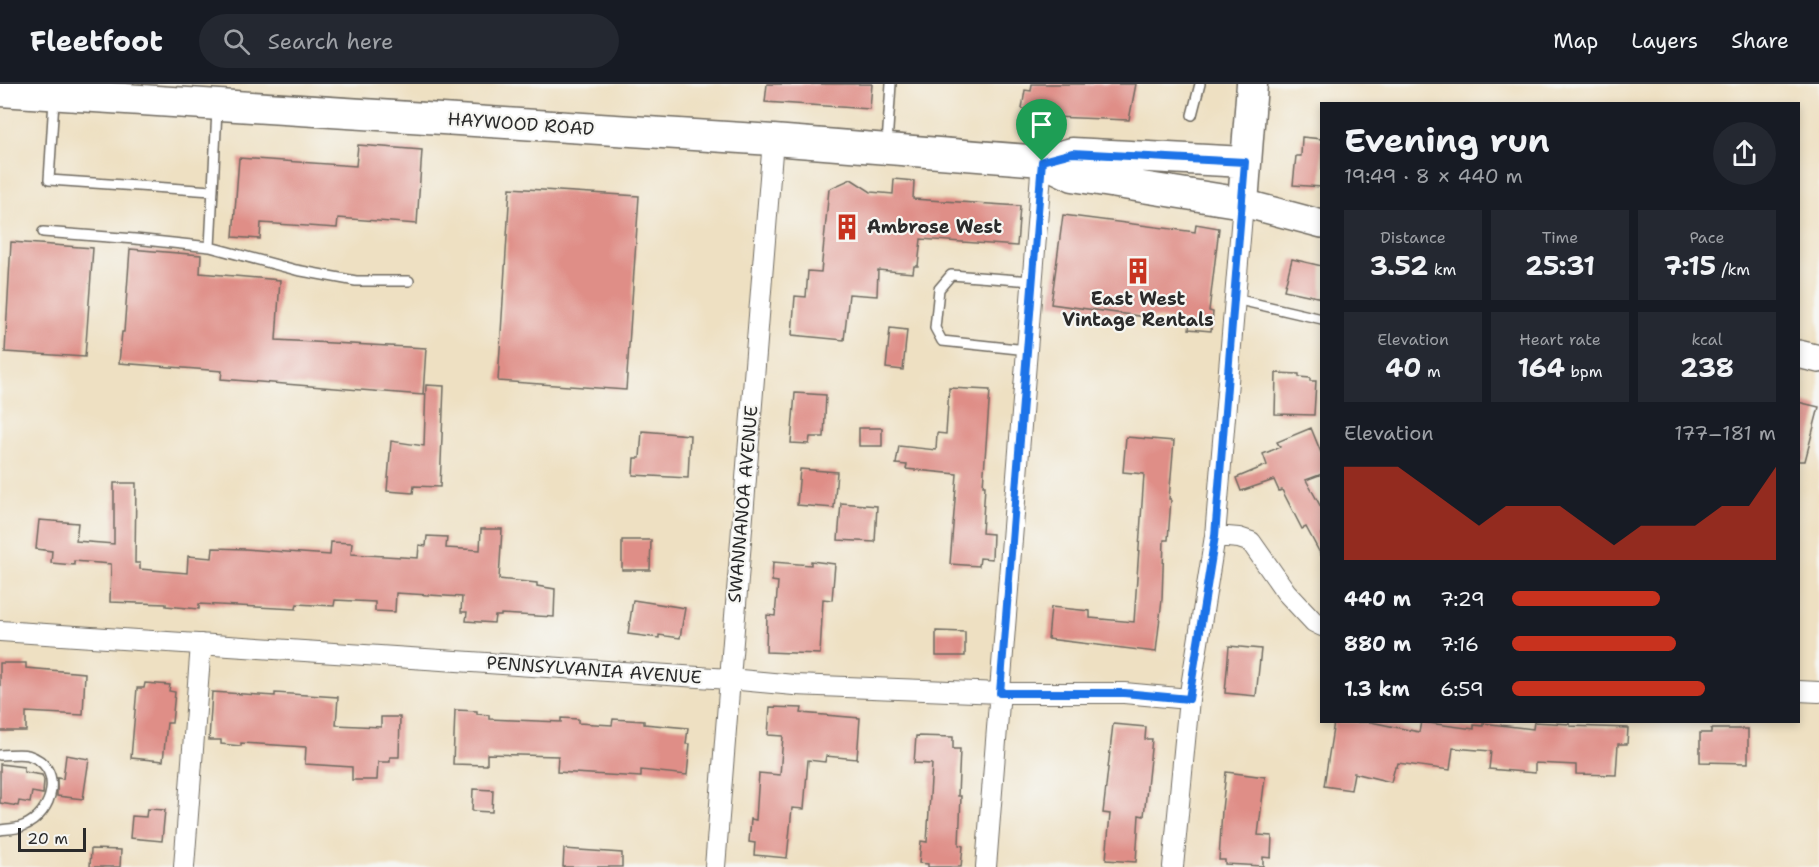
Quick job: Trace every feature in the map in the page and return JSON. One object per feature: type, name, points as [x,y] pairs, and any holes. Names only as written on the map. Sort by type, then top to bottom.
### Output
[{"type":"main road","points":[[1243,203],[1249,85]]},
{"type":"main road","name":"HAYWOOD ROAD","points":[[0,90],[773,140],[1042,161],[1072,153],[1245,162]]},
{"type":"main road","name":"HAYWOOD ROAD","points":[[1042,161],[1073,176],[1243,203]]},
{"type":"street","name":"SWANNANOA AVENUE","points":[[715,867],[773,140]]},
{"type":"street","points":[[986,867],[1042,161]]},
{"type":"street","points":[[1173,867],[1189,699],[1215,536],[1243,203],[1320,223]]},
{"type":"street","points":[[1215,536],[1239,538],[1251,542],[1286,592],[1314,622],[1320,625]]},
{"type":"street","name":"PENNSYLVANIA AVENUE","points":[[0,631],[794,685],[1000,693],[1124,693],[1189,699]]},
{"type":"street","points":[[184,867],[201,644]]},
{"type":"street","points":[[1800,690],[1819,692]]},
{"type":"lane","points":[[886,150],[891,84]]},
{"type":"lane","points":[[1192,115],[1200,84]]},
{"type":"lane","points":[[55,94],[49,180],[212,191]]},
{"type":"lane","points":[[210,247],[217,104]]},
{"type":"lane","points":[[43,232],[210,247],[296,270],[356,281],[409,281]]},
{"type":"lane","points":[[1027,350],[942,341],[935,328],[939,289],[951,275],[1033,281]]},
{"type":"lane","points":[[1235,299],[1320,320]]},
{"type":"lane","points":[[0,755],[26,754],[39,760],[48,770],[52,787],[49,802],[37,817],[23,826],[0,830]]},
{"type":"building","points":[[767,84],[872,84],[870,109],[765,102]]},
{"type":"building","points":[[1032,84],[1136,84],[1129,120],[1053,117],[1051,123],[1029,120],[1030,110],[1022,109],[1025,90],[1031,91]]},
{"type":"building","points":[[1302,137],[1320,139],[1320,187],[1293,185],[1296,156],[1301,156]]},
{"type":"building","points":[[358,145],[422,150],[417,224],[338,218],[337,228],[261,223],[260,239],[233,237],[239,158],[356,166]]},
{"type":"building","points":[[851,179],[871,192],[893,194],[894,179],[914,181],[913,199],[1020,206],[1017,246],[921,239],[918,266],[914,266],[913,273],[878,270],[877,296],[849,294],[844,340],[792,335],[795,296],[806,297],[808,271],[821,272],[829,189]]},
{"type":"building","points":[[510,188],[639,196],[626,390],[498,381]]},
{"type":"building","points":[[1063,215],[1195,232],[1196,224],[1219,228],[1209,311],[1213,312],[1211,331],[1189,329],[1190,323],[1051,304]]},
{"type":"building","points":[[11,242],[93,248],[85,357],[5,352]]},
{"type":"building","points":[[130,249],[201,255],[200,273],[280,280],[276,340],[426,348],[423,395],[221,379],[222,371],[119,363],[122,332],[124,332]]},
{"type":"building","points":[[1292,259],[1320,266],[1320,298],[1284,290]]},
{"type":"building","points":[[890,328],[907,330],[903,370],[886,368]]},
{"type":"building","points":[[1276,373],[1299,374],[1299,377],[1316,381],[1314,415],[1275,414]]},
{"type":"building","points":[[426,385],[444,386],[440,487],[414,486],[413,493],[387,491],[391,441],[424,446]]},
{"type":"building","points":[[949,388],[990,390],[982,533],[993,534],[992,559],[980,558],[979,566],[950,564],[957,474],[906,469],[907,465],[896,464],[899,446],[936,450],[937,433],[946,434]]},
{"type":"building","points":[[795,393],[826,395],[824,437],[810,437],[809,444],[791,443]]},
{"type":"building","points":[[1800,402],[1819,407],[1805,461],[1800,461]]},
{"type":"building","points":[[859,428],[882,428],[882,446],[859,446]]},
{"type":"building","points":[[1311,428],[1320,450],[1320,475],[1306,480],[1320,505],[1320,553],[1306,527],[1302,529],[1282,490],[1279,491],[1274,480],[1241,491],[1236,478],[1267,465],[1263,454],[1280,447],[1277,442]]},
{"type":"building","points":[[642,431],[690,435],[688,478],[633,475],[634,458],[640,458]]},
{"type":"building","points":[[1126,437],[1174,441],[1168,540],[1164,540],[1162,599],[1156,652],[1048,639],[1051,607],[1090,611],[1090,618],[1134,622],[1144,474],[1123,472]]},
{"type":"building","points":[[800,469],[837,472],[834,508],[797,505]]},
{"type":"building","points":[[114,483],[136,483],[135,563],[140,563],[140,569],[187,573],[188,556],[212,558],[213,548],[330,555],[331,542],[352,543],[351,554],[418,558],[419,545],[426,546],[427,536],[447,537],[446,548],[480,550],[481,529],[502,529],[499,579],[537,583],[537,586],[555,589],[554,617],[501,614],[501,616],[495,616],[494,623],[466,621],[467,612],[461,612],[462,597],[396,593],[395,612],[375,611],[375,602],[335,600],[334,606],[297,604],[296,609],[199,604],[199,609],[166,606],[166,604],[110,602],[111,564],[74,561],[74,565],[51,563],[52,551],[36,549],[39,520],[78,523],[76,541],[114,544]]},
{"type":"building","points":[[841,503],[877,506],[875,542],[838,540]]},
{"type":"building","points":[[622,540],[651,540],[650,570],[622,570]]},
{"type":"building","points":[[811,561],[835,564],[832,600],[823,599],[820,654],[766,652],[767,615],[775,616],[778,582],[772,581],[773,562],[811,565]]},
{"type":"building","points":[[633,600],[685,608],[680,638],[628,634]]},
{"type":"building","points":[[936,631],[965,632],[965,656],[936,656]]},
{"type":"building","points":[[1229,646],[1261,649],[1256,696],[1225,693]]},
{"type":"building","points":[[0,663],[26,663],[26,668],[85,673],[83,715],[26,712],[26,731],[0,731]]},
{"type":"building","points":[[145,683],[170,685],[169,691],[175,692],[172,723],[167,723],[163,761],[131,758],[137,688],[144,688]]},
{"type":"building","points":[[212,692],[338,697],[336,725],[381,727],[381,717],[400,717],[399,757],[390,757],[390,762],[378,762],[377,780],[352,780],[352,767],[305,764],[306,747],[241,743],[241,746],[221,744],[221,740],[209,740]]},
{"type":"building","points":[[770,707],[802,708],[801,713],[860,718],[857,759],[826,756],[825,762],[808,760],[804,809],[792,808],[787,858],[754,855],[755,843],[749,842],[751,819],[756,820],[759,773],[780,775],[783,736],[768,735]]},
{"type":"building","points":[[455,710],[477,711],[477,714],[489,715],[489,719],[561,722],[561,718],[578,719],[578,723],[612,725],[613,719],[688,728],[686,744],[690,744],[687,775],[641,770],[641,777],[557,772],[558,756],[487,754],[487,765],[453,764]]},
{"type":"building","points":[[1334,723],[1376,723],[1419,732],[1421,723],[1474,729],[1474,725],[1483,726],[1483,723],[1533,729],[1534,723],[1628,728],[1627,744],[1618,744],[1616,775],[1576,774],[1576,765],[1535,763],[1535,773],[1489,769],[1491,751],[1453,748],[1450,770],[1398,763],[1391,782],[1354,773],[1351,790],[1324,786]]},
{"type":"building","points":[[1113,724],[1146,727],[1145,739],[1152,739],[1144,816],[1139,815],[1136,862],[1106,860],[1110,814],[1103,813]]},
{"type":"building","points":[[1711,729],[1748,729],[1748,763],[1700,762],[1700,733],[1711,733]]},
{"type":"building","points":[[916,736],[953,737],[953,749],[960,749],[958,796],[961,796],[959,845],[963,846],[961,867],[928,867],[928,864],[919,863],[921,841],[927,842],[932,764],[914,763]]},
{"type":"building","points":[[66,755],[89,759],[83,799],[57,796],[57,778],[63,779]]},
{"type":"building","points":[[0,764],[24,767],[24,772],[42,775],[43,794],[32,792],[30,803],[19,801],[18,806],[0,803]]},
{"type":"building","points":[[1226,772],[1265,777],[1258,835],[1272,836],[1271,858],[1263,857],[1263,866],[1225,864],[1225,860],[1219,860]]},
{"type":"building","points":[[473,789],[493,790],[492,812],[472,811]]},
{"type":"building","points":[[147,809],[165,810],[162,841],[130,838],[132,816],[146,817]]},
{"type":"building","points":[[91,849],[121,850],[120,867],[90,867]]},
{"type":"building","points":[[564,849],[622,853],[622,867],[563,867]]},
{"type":"place","name":"Ambrose West","points":[[847,227]]},
{"type":"place","name":"East West Vintage Rentals","points":[[1138,271]]},
{"type":"route","points":[[1072,153],[1245,162],[1215,536],[1189,699],[1124,693],[1000,693],[1042,161],[1072,153]]}]
